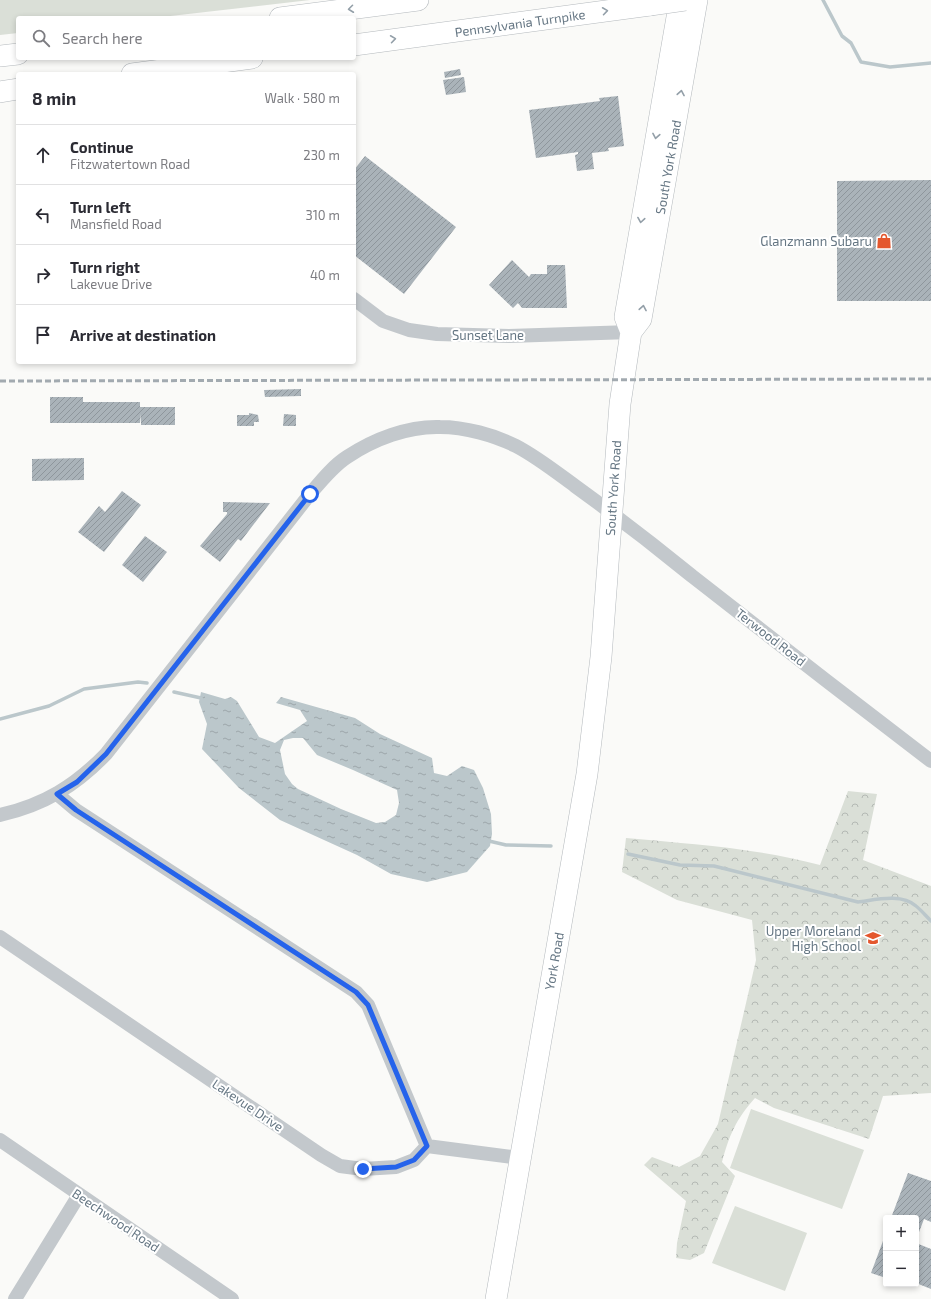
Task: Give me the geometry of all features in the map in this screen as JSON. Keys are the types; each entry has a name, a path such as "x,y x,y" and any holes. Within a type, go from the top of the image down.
{"highway":[{"path":"295,16 418,0"},
{"name":"South York Road","path":"631,332 625,317 680,0"},
{"name":"Pennsylvania Turnpike","path":"356,44 685,0"},
{"name":"South York Road","path":"604,621 620,404 631,332 641,319 697,0"},
{"path":"0,48 16,46"},
{"path":"0,56 16,54"},
{"path":"147,72 237,60"},
{"path":"0,92 16,89"},
{"name":"York Road","path":"496,1299 587,774 604,621"}],"street":[{"name":"Sunset Lane","path":"356,301 383,321 409,330 437,334 509,336 631,332"},
{"name":"Terwood Road","path":"0,815 40,802 57,794 77,782 106,754 310,494 329,473 347,457 373,442 414,429 439,426 489,436 514,445 534,457 611,512 847,698 931,761"},
{"path":"57,794 76,810 356,992 368,1005 427,1146 520,1158"},
{"name":"Lakevue Drive","path":"0,937 321,1155 340,1166 363,1169 396,1167 414,1160 427,1146"},
{"name":"Beechwood Road","path":"0,1140 78,1195 232,1299"},
{"path":"15,1299 78,1195"}],"green space":[{"path":"0,0 310,0 170,16 16,16 16,33 0,35"},
{"path":"848,791 877,794 863,860 931,886 931,1093 883,1096 869,1139 774,1108 755,1098 738,1121 727,1144 722,1162 735,1176 704,1253 690,1260 676,1258 677,1243 686,1201 644,1165 652,1157 679,1167 700,1156 718,1124 756,960 752,920 677,900 622,872 626,838 772,854 820,865"},
{"path":"751,1109 864,1150 842,1209 730,1168"},
{"path":"735,1206 807,1233 785,1291 712,1263"}],"water":[{"path":"201,692 225,699 231,697 237,701 259,737 275,743 307,721 300,710 276,703 281,697 355,718 380,734 432,758 434,773 447,776 462,766 474,770 483,788 491,814 492,834 490,846 467,872 427,882 391,874 357,855 280,820 239,788 202,749 207,724 199,702","holes":["303,738 317,755 397,790 399,803 396,815 385,822 376,823 298,789 292,784 285,774 280,750 284,740"]}],"building":[{"path":"460,69 461,75 445,78 444,72"},
{"path":"464,77 466,92 446,95 443,80"},
{"path":"618,96 624,146 608,148 609,151 592,153 594,169 577,171 575,155 578,154 578,152 536,158 529,110 600,101 599,98"},
{"path":"365,156 456,227 404,294 356,257 356,167"},
{"name":"Glanzmann Subaru","path":"931,180 931,301 837,301 837,181"},
{"path":"512,260 529,277 531,274 547,274 547,265 565,265 567,308 522,308 518,303 513,308 489,285"},
{"path":"301,389 301,396 265,397 264,390"},
{"path":"50,397 83,397 83,402 140,402 140,407 175,407 175,425 141,425 141,414 140,423 50,423"},
{"path":"249,413 258,415 259,422 254,422 254,426 237,426 237,415 249,415"},
{"path":"284,414 296,415 296,426 283,426"},
{"path":"84,458 84,480 32,481 32,459"},
{"path":"122,491 141,505 104,552 78,532 99,506 105,512"},
{"path":"223,502 270,503 241,541 238,539 220,562 200,546 227,514 227,512 223,512"},
{"path":"145,536 167,552 143,582 122,565"},
{"path":"908,1173 931,1181 931,1222 924,1219 919,1232 919,1215 892,1215"},
{"path":"883,1241 883,1277 871,1273"},
{"path":"919,1244 931,1249 931,1289 919,1284"}],"waterway":[{"path":"823,0 842,36 851,43 861,62 890,67 931,63"},
{"path":"0,719 49,706 84,689 138,682 147,683"},
{"path":"174,692 201,698 203,701"},
{"path":"489,841 506,845 551,846"},
{"path":"628,854 680,865 714,866 858,902 896,898 910,902 922,911 931,921"}],"railway":[{"path":"0,381 931,379"}],"place":[{"name":"Glanzmann Subaru","path":"884,241"},
{"name":"Upper Moreland High School","path":"873,938"}],"route":[{"path":"310,494 106,754 77,782 57,794 76,810 356,992 368,1005 427,1146 414,1160 396,1167 363,1169"}]}
